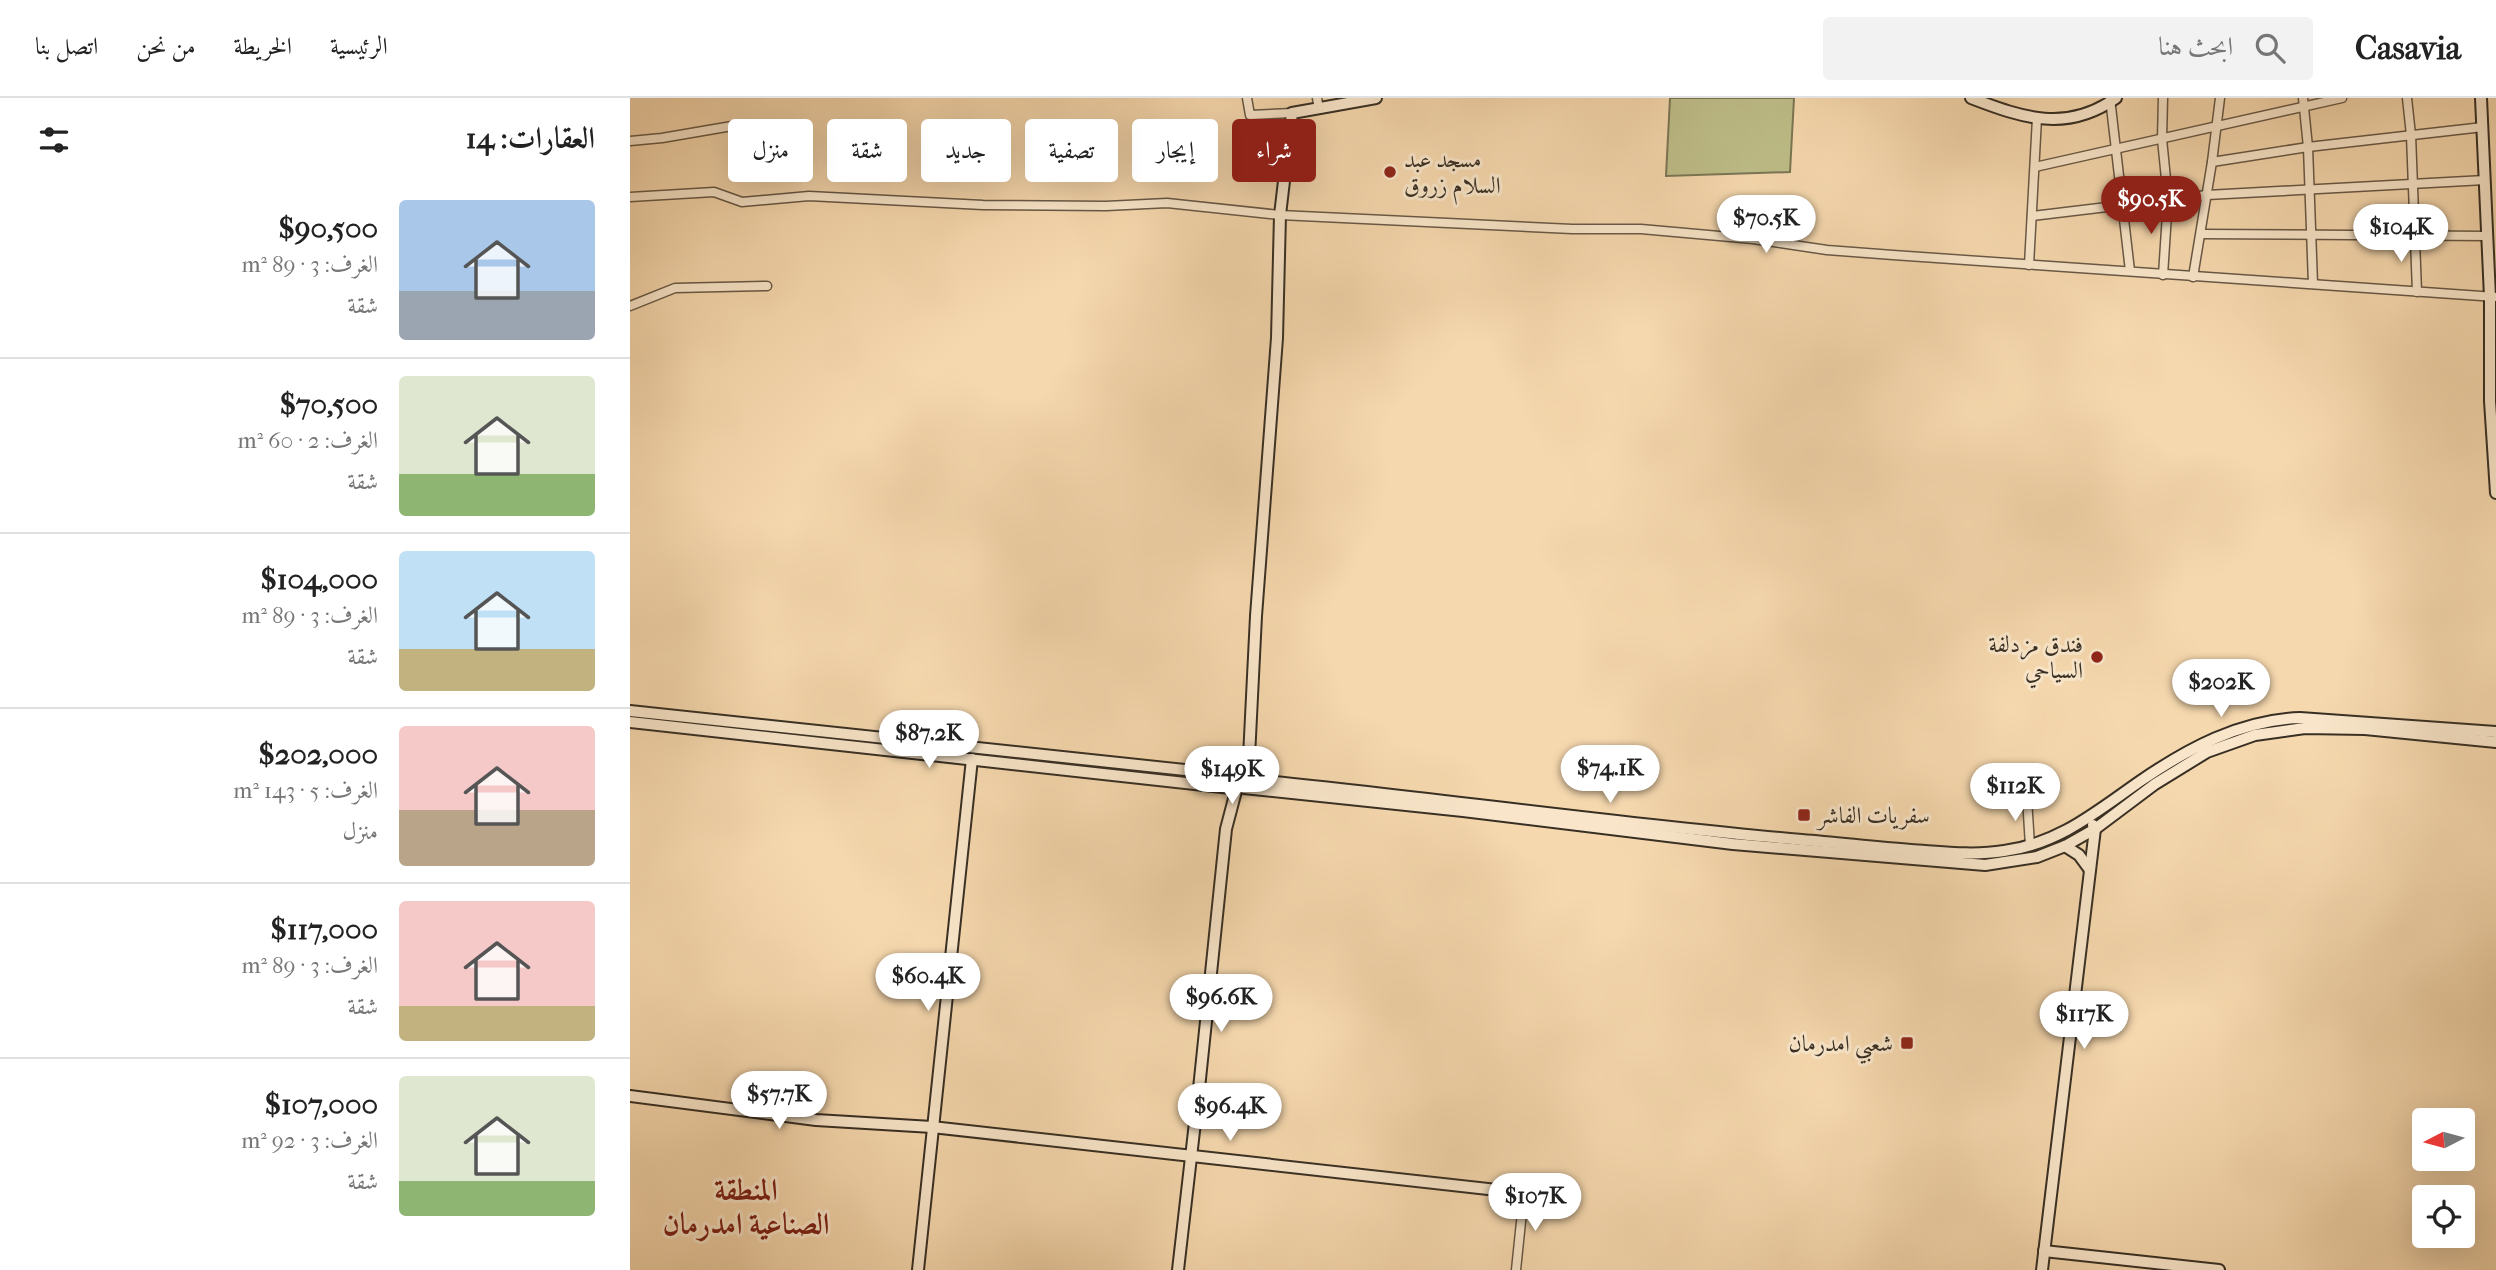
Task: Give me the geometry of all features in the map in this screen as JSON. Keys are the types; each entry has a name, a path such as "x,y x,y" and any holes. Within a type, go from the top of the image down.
{"street":[{"path":"1247,98 1250,115 1292,114 1318,103 1376,98"},
{"path":"1971,98 2037,118 2072,119 2090,113 2112,99 2115,150 2130,271"},
{"path":"2163,98 2162,139 2168,199 2163,275"},
{"path":"2193,277 2213,162 2220,98"},
{"path":"2303,98 2308,147 2313,285"},
{"path":"2035,167 2342,98"},
{"path":"2407,98 2417,292"},
{"path":"2481,98 2487,236 2493,297 2496,493"},
{"path":"1178,1270 1226,829 1248,745 1277,338 1280,215 1292,114"},
{"path":"2029,265 2037,118"},
{"path":"630,141 728,127"},
{"path":"2213,162 2308,147 2483,127"},
{"path":"2032,216 2207,195 2485,180"},
{"path":"630,197 715,192 742,202 809,196 983,205 1106,206 1167,203 1280,215 1547,228 1641,229 1753,239 1827,250 2493,297"},
{"path":"2201,234 2487,236"},
{"path":"630,306 675,288 767,286"},
{"path":"630,711 1985,865 2037,857 2065,846 2092,823 2215,748 2275,731 2342,725 2496,732"},
{"path":"630,722 972,759 1238,782"},
{"path":"2342,725 2496,742"},
{"path":"918,1270 972,759"},
{"path":"2027,798 2031,846"},
{"path":"1774,843 1974,854 2031,846 2092,823"},
{"path":"2042,1270 2090,870 2092,823"},
{"path":"2065,846 2079,855 2090,870"},
{"path":"630,1096 817,1120 932,1127 1524,1193 1516,1270"},
{"path":"2044,1251 2219,1270"}],"green space":[{"path":"1670,98 1794,98 1790,172 1666,176"}],"place":[{"name":"مسجد عبد السلام زروق","path":"1390,172"},
{"name":"فندق مزدلفة السياحي","path":"2097,657"},
{"name":"سفريات الفاشر","path":"1804,815"},
{"name":"شعبي امدرمان","path":"1907,1043"}],"district":[{"name":"المنطقة الصناعية امدرمان","path":"746,1207"}]}
